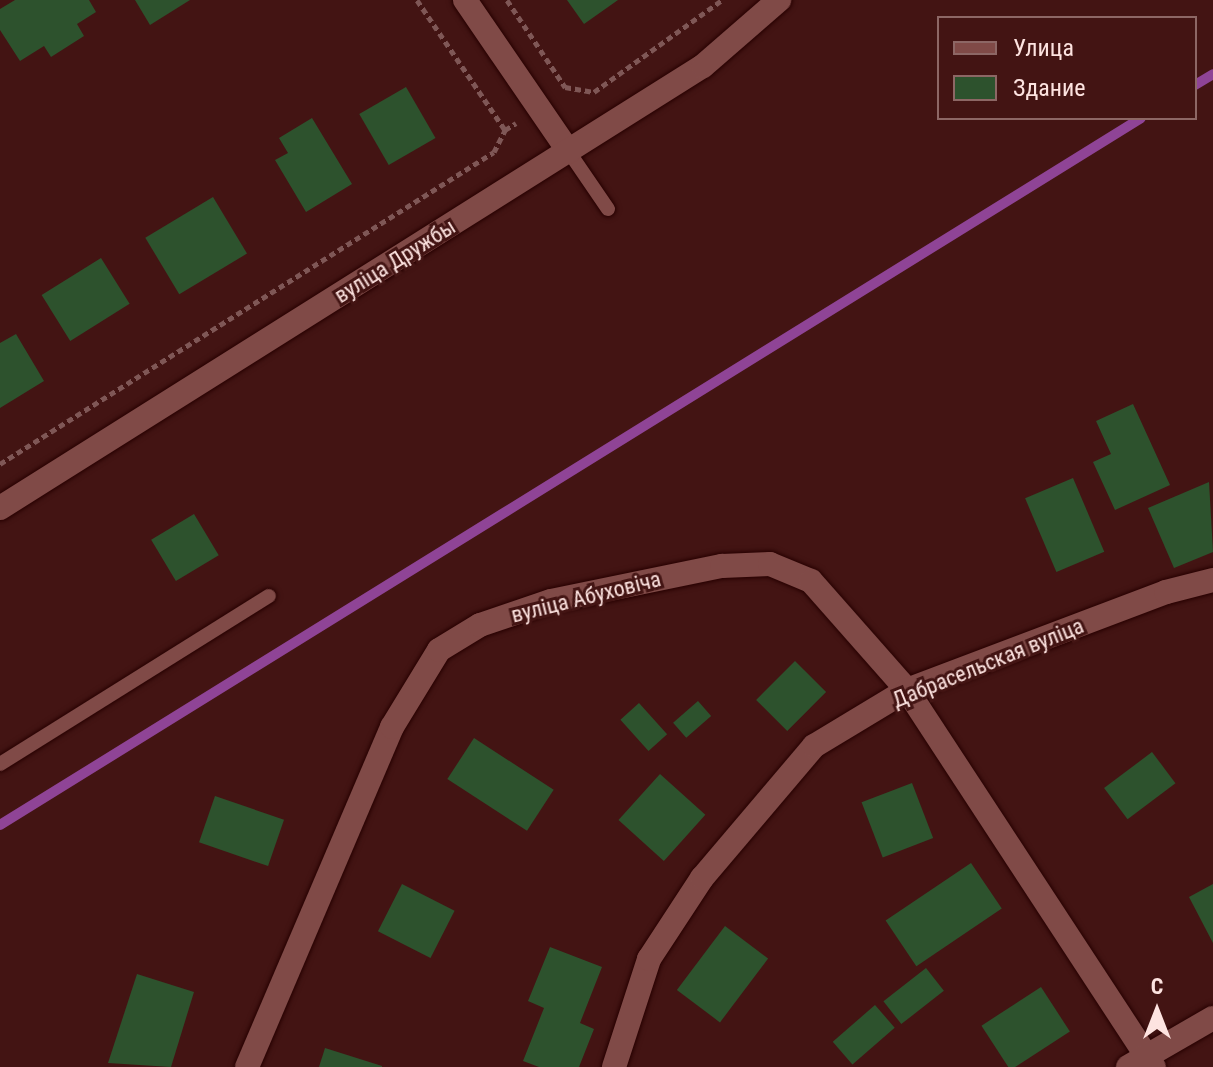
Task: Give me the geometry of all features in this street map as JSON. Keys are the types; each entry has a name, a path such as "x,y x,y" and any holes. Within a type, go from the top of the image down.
{"street":[{"path":"465,0 569,152"},
{"name":"вуліца Дружбы","path":"0,508 703,66 779,0"},
{"name":"вуліца Абуховіча","path":"247,1067 392,727 439,650 480,625 551,601 722,566 770,564 811,581 907,690 1143,1063"},
{"name":"Дабрасельская вуліца","path":"614,1067 649,959 702,878 814,746 907,690 1166,592 1213,580"},
{"path":"1143,1063 1213,1018"}],"lane":[{"path":"569,152 608,209"},
{"path":"0,764 269,596"}],"path":[{"path":"0,464 494,152 505,130 417,0"},
{"path":"507,0 565,87 594,92 722,0"}],"building":[{"path":"15,0 89,0 96,12 77,24 84,36 51,57 44,46 20,61 0,30 0,9"},
{"path":"135,0 190,0 150,25"},
{"path":"567,0 618,0 584,24"},
{"path":"406,87 436,138 389,165 359,114"},
{"path":"312,118 352,184 306,212 275,160 288,153 279,138"},
{"path":"213,197 247,254 179,294 145,238"},
{"path":"101,258 130,304 70,341 42,295"},
{"path":"16,334 44,381 0,408 0,343"},
{"path":"1133,404 1170,485 1115,510 1093,462 1111,454 1096,421"},
{"path":"1073,478 1104,552 1056,572 1025,498"},
{"path":"1209,482 1213,552 1174,568 1148,508"},
{"path":"194,514 219,555 176,581 151,540"},
{"path":"795,661 826,692 787,731 756,700"},
{"path":"698,701 711,716 686,738 673,723"},
{"path":"639,703 667,734 649,751 620,720"},
{"path":"474,738 554,790 527,831 447,779"},
{"path":"1152,752 1175,783 1128,819 1104,788"},
{"path":"660,774 705,815 664,861 619,820"},
{"path":"912,783 933,838 883,857 862,802"},
{"path":"215,796 284,820 268,866 199,842"},
{"path":"971,863 1002,909 916,966 886,921"},
{"path":"402,884 455,911 431,958 378,931"},
{"path":"1213,884 1213,943 1189,897"},
{"path":"725,926 768,958 720,1022 677,990"},
{"path":"550,947 602,967 580,1023 594,1029 579,1067 539,1067 523,1061 544,1008 528,1001"},
{"path":"926,968 944,991 901,1024 883,1001"},
{"path":"137,974 194,992 171,1067 108,1063"},
{"path":"1041,987 1070,1031 1015,1067 1008,1067 981,1026"},
{"path":"875,1005 895,1028 852,1064 833,1042"},
{"path":"325,1048 382,1066 382,1067 319,1067"}],"waterway":[{"path":"1197,84 1213,74"},
{"path":"0,825 1138,120"}]}
